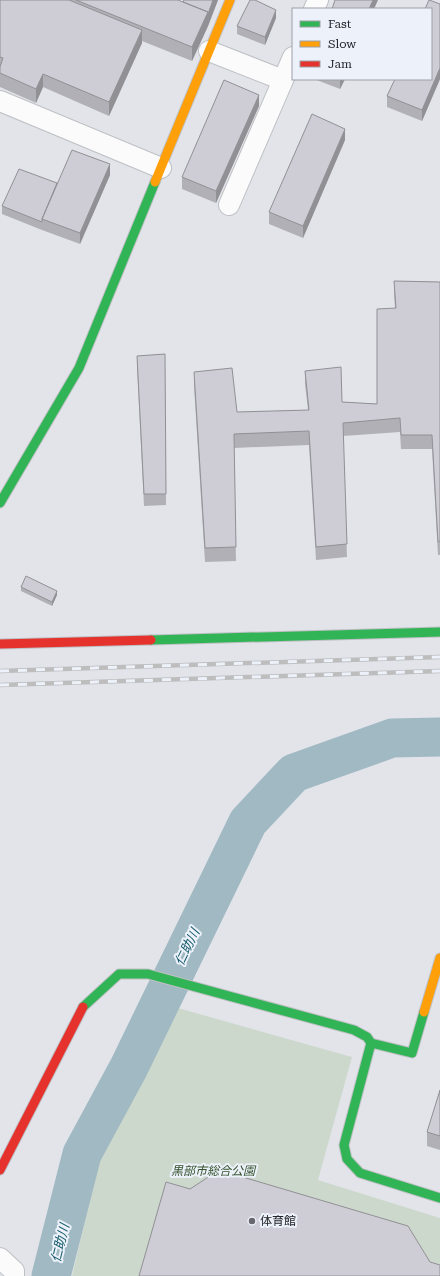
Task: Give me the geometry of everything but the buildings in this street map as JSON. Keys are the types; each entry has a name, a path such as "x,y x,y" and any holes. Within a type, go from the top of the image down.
{"street":[{"path":"0,503 79,368 230,0"},
{"path":"209,51 283,80"},
{"path":"229,205 292,59"},
{"path":"0,102 161,168"},
{"path":"0,644 440,632"},
{"path":"0,1170 84,1004 119,974 148,974 188,984 354,1030 367,1037 371,1043 412,1053 440,958"},
{"path":"371,1043 344,1145 347,1159 360,1173 440,1198"},
{"path":"0,1258 14,1271 14,1276"}],"green space":[{"name":"黒部市総合公園","path":"178,1008 352,1057 318,1180 440,1218 440,1276 72,1276 99,1162"}],"waterway":[{"name":"仁助川","path":"51,1276 82,1154 129,1067 248,822 294,773 392,738 440,737"}],"railway":[{"path":"0,671 440,657"},
{"path":"0,685 440,671"}],"traffic: fast":[{"path":"0,503 79,368 155,182"},
{"path":"151,640 440,632"},
{"path":"83,1007 119,974 148,974 354,1030 367,1037 371,1043 412,1053 424,1012"},
{"path":"371,1043 344,1145 347,1159 360,1173 440,1198"}],"traffic: slow":[{"path":"155,182 230,0"},
{"path":"424,1012 440,958"}],"traffic: jam":[{"path":"0,644 151,640"},
{"path":"0,1170 83,1007"}],"place":[{"name":"体育館","path":"252,1221"}]}
